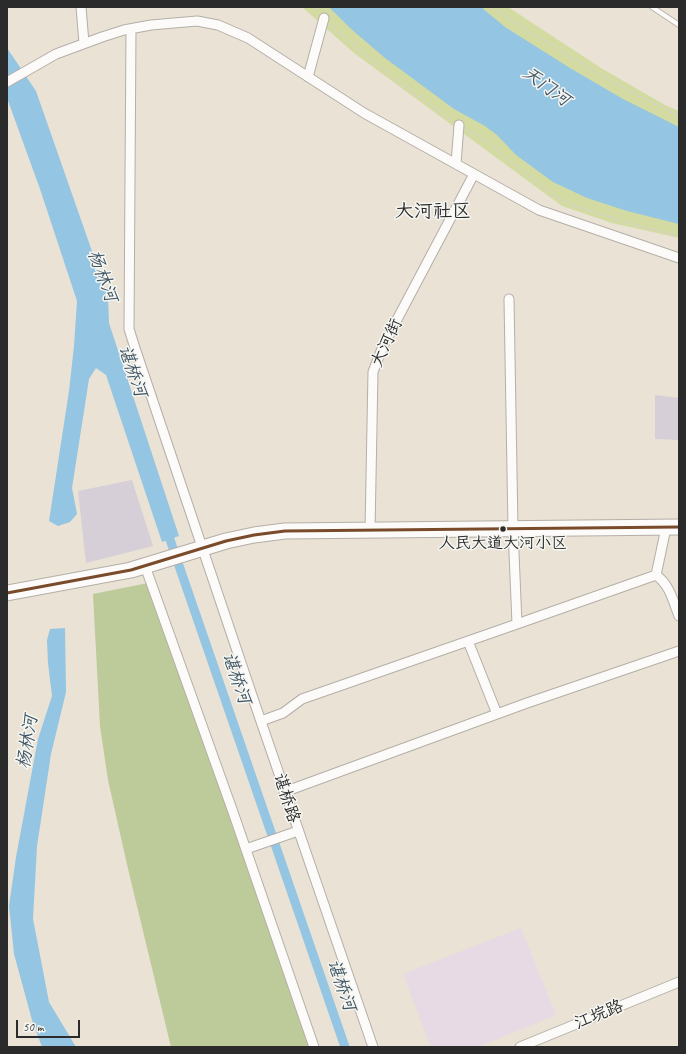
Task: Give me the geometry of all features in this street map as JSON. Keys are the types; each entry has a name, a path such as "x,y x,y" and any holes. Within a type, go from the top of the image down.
{"main road":[{"path":"7,593 110,574 150,565 202,548 254,535 285,531 672,528"}],"street":[{"path":"81,7 84,43"},
{"path":"308,77 324,18"},
{"path":"7,82 56,54 84,43 131,29 158,24 197,21 218,25 248,38 364,113 539,210 679,258"},
{"name":"谌桥路","path":"131,29 130,280 128,314 134,348 284,792 373,1047"},
{"path":"456,164 459,125"},
{"name":"大河街","path":"370,531 373,372 384,346 474,174"},
{"path":"510,299 517,624"},
{"path":"656,575 672,528"},
{"path":"150,565 314,1047"},
{"path":"656,575 668,586 679,616"},
{"path":"261,721 283,713 302,699 656,575"},
{"path":"468,641 497,714"},
{"path":"284,792 497,714 679,652"},
{"path":"246,849 298,831"},
{"name":"江垸路","path":"520,1047 679,982"}],"lane":[{"path":"652,7 679,25"}],"path":[{"path":"315,7 324,18 352,44 436,109 488,142 553,195 572,205 636,225 679,236"},
{"path":"495,7 522,27 588,68 624,89 679,115"}],"shaded area":[{"path":"655,395 679,398 679,440 655,439"},
{"path":"132,480 153,546 86,563 78,491"},
{"path":"521,928 556,1015 478,1047 431,1047 403,974"}],"green space":[{"path":"302,7 508,7 601,68 665,105 679,111 679,238 612,223 562,206 354,53"},
{"path":"148,583 310,1047 171,1047 108,780 100,726 93,594"}],"water":[{"name":"天门河","path":"329,7 481,7 505,27 570,68 623,99 679,127 679,224 627,211 587,198 553,182 516,155 497,135 485,126 454,109 385,58 350,28"},
{"path":"7,48 36,91 108,297 109,323 179,536 162,542 106,375 96,368 89,379 72,488 77,514 70,522 58,526 49,521 69,391 77,301 40,189 7,98"},
{"path":"65,628 66,692 51,754 37,846 33,919 49,1002 76,1047 42,1047 32,1020 14,954 9,906 16,857 38,739 52,696 47,640 50,629"}],"waterway":[{"name":"谌桥河","path":"166,528 345,1047"}],"transit line":[{"path":"7,593 131,570 226,541 254,535 285,531 679,527"}],"place":[{"name":"人民大道大河小区","path":"503,529"}],"district":[{"name":"大河社区","path":"433,212"}],"water label":[{"name":"杨林河","path":"102,276"},
{"name":"杨林河","path":"28,742"}]}
